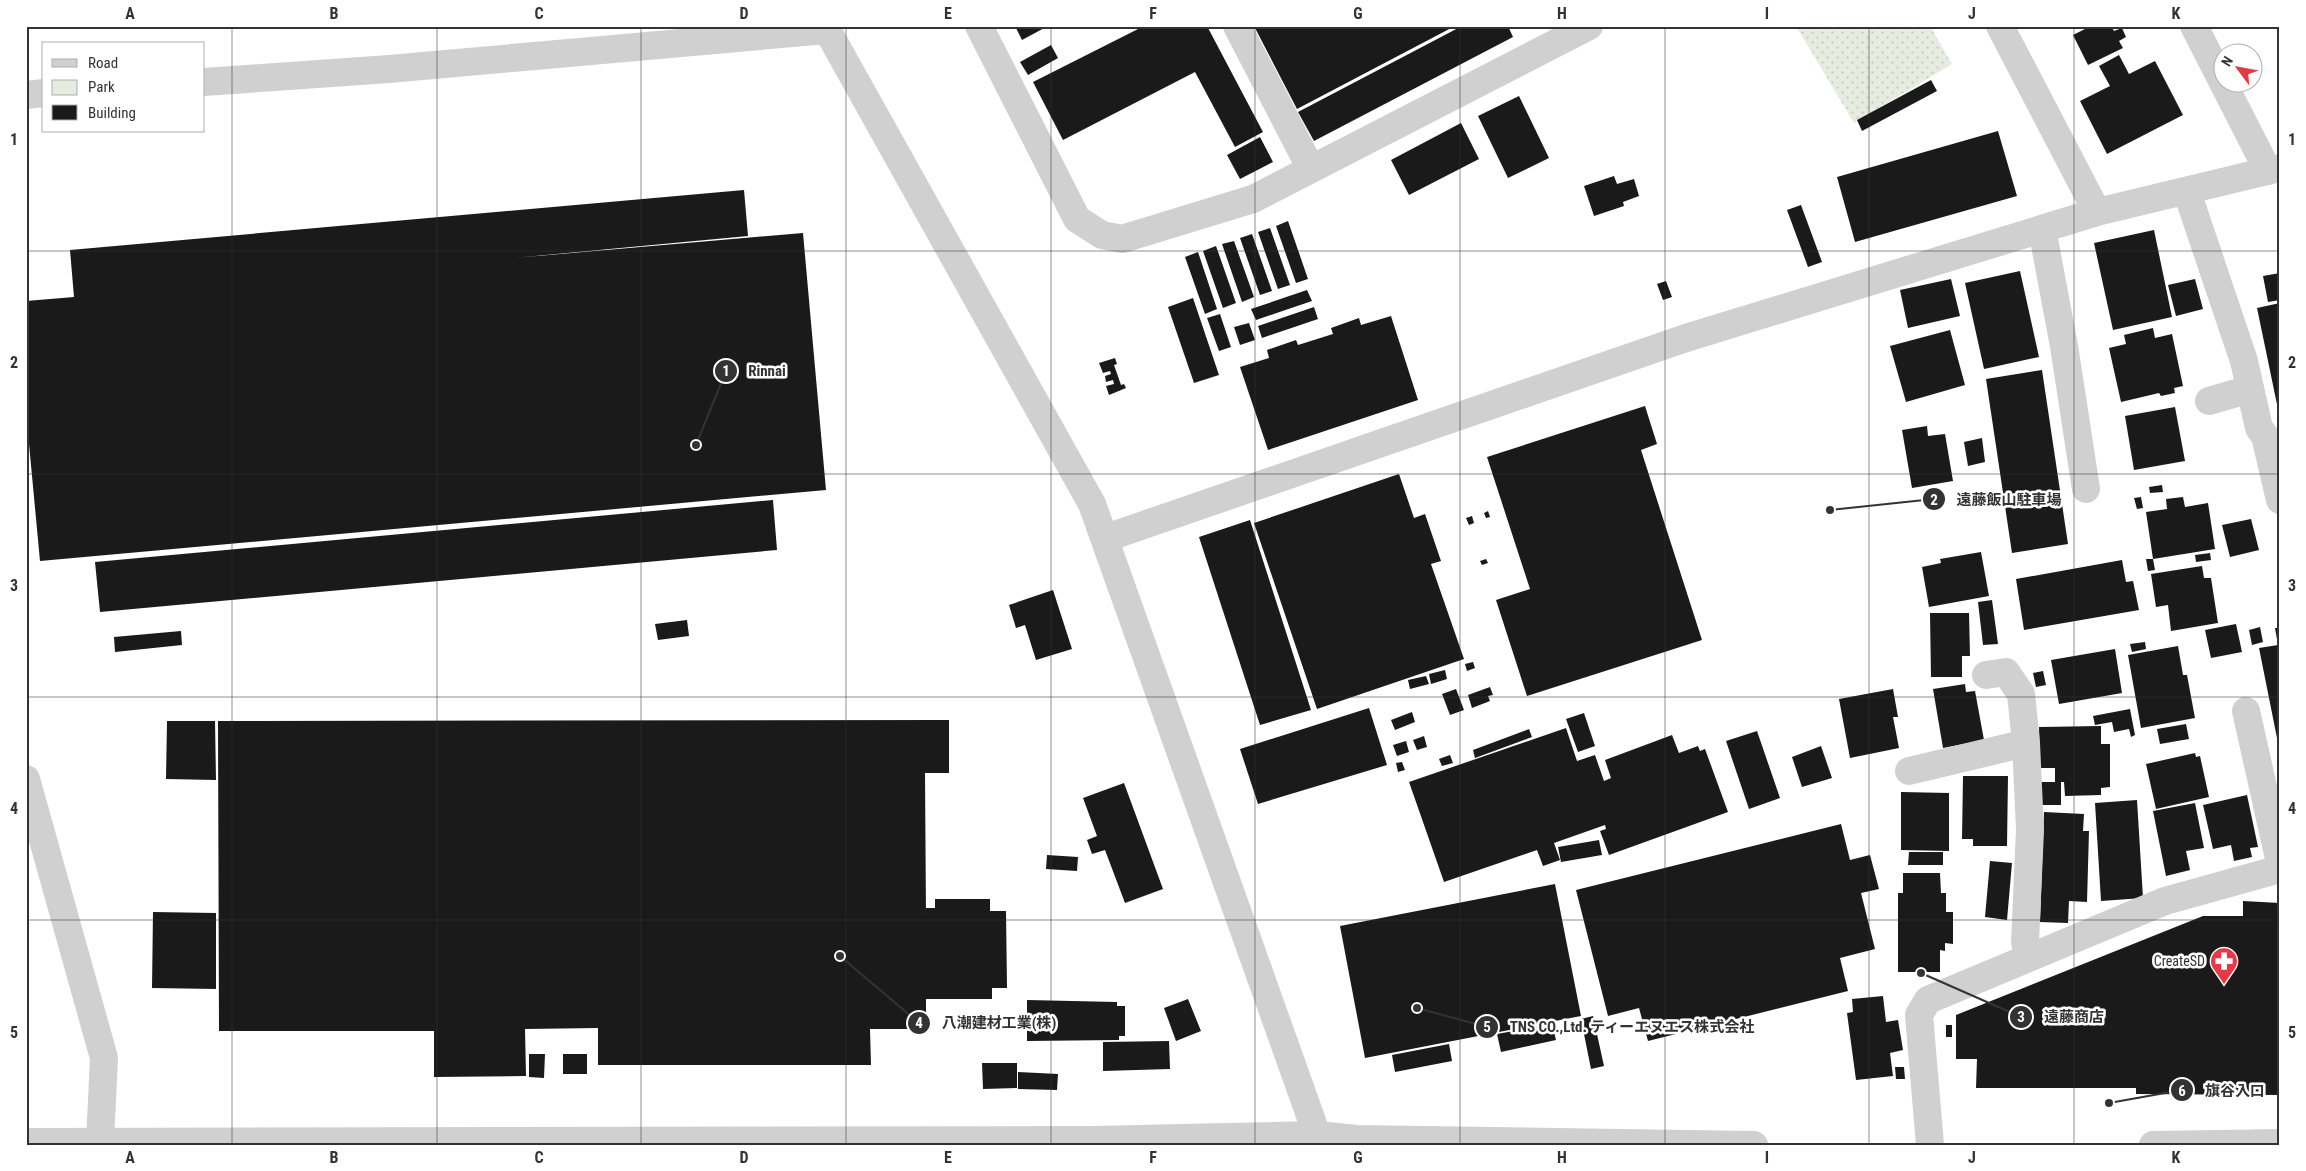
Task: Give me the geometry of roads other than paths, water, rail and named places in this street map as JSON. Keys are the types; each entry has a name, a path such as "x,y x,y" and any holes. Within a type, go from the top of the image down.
{"street":[{"path":"979,26 1077,219 1102,235 1122,239 1253,200 1583,28"},
{"path":"1237,26 1311,169"},
{"path":"2000,26 2097,212"},
{"path":"1106,538 1686,338 2097,212 2274,170 2194,26"},
{"path":"205,82 389,70 826,28 1092,504 1106,538 1316,1135"},
{"path":"26,94 42,93"},
{"path":"2187,192 2244,361 2260,428 2265,436 2280,500"},
{"path":"2042,229 2064,346 2086,489"},
{"path":"2208,401 2250,390"},
{"path":"1986,675 2006,672 2021,694 2026,743 2030,830 2025,942 2028,958"},
{"path":"2246,711 2280,864"},
{"path":"1909,772 2026,743"},
{"path":"26,779 104,1058 100,1142"},
{"path":"1930,1145 1919,1015 1928,1000 2165,901 2280,869"},
{"path":"26,1142 1092,1142 1316,1135 1358,1142 1754,1145"},
{"path":"2153,1145 2280,1143"}],"place":[{"name":"Rinnai","path":"696,445"},
{"name":"遠藤飯山駐車場","path":"1830,510"},
{"name":"八潮建材工業(株)","path":"840,956"},
{"name":"遠藤商店","path":"1921,973"},
{"name":"CreateSD","path":"2224,985"},
{"name":"TNS CO.,Ltd. ティーエヌエス株式会社","path":"1417,1008"},
{"name":"旗谷入口","path":"2109,1103"}]}
